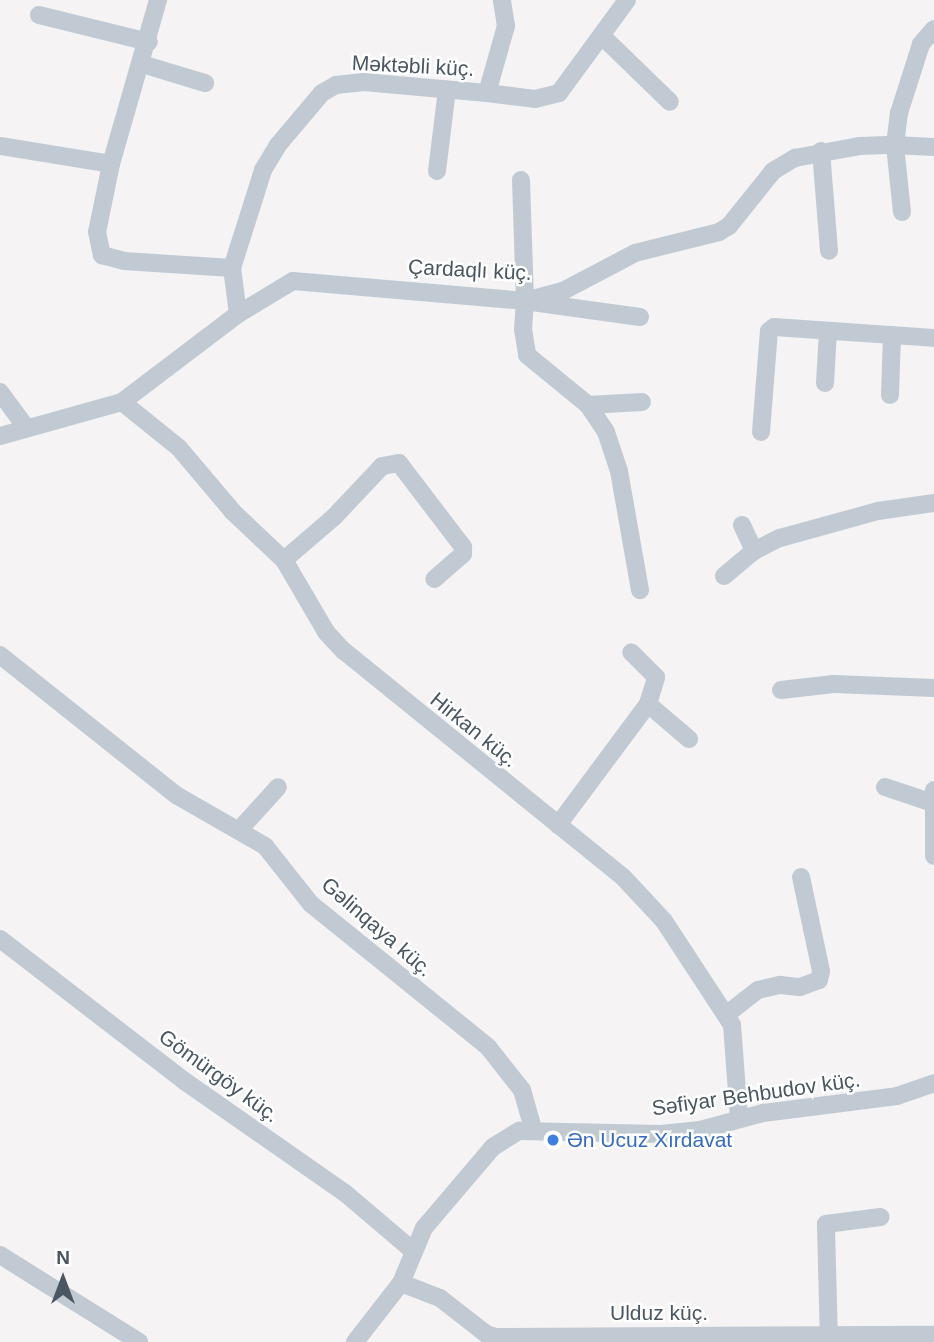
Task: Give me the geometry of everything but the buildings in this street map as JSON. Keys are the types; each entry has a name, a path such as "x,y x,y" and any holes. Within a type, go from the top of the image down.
{"street":[{"path":"158,0 149,42 111,164 97,232 102,255 124,261 232,268"},
{"name":"Məktəbli küç.","path":"238,314 232,268 270,154 322,93 336,85 364,82 487,93 506,26 502,0"},
{"path":"487,93 550,98 559,93 603,37 627,0"},
{"path":"39,15 149,42"},
{"path":"902,212 895,145 899,113 921,44 934,29"},
{"path":"603,37 670,102"},
{"path":"142,64 205,83"},
{"path":"437,171 447,90"},
{"name":"Çardaqlı küç.","path":"0,436 25,426 122,402 238,314 278,286 293,281 524,301 563,291 635,253 719,232 729,226 774,171 795,158 821,152 895,145 934,147"},
{"path":"0,146 111,164"},
{"path":"821,152 829,251"},
{"path":"521,180 527,355 587,405 606,432 619,471 640,590"},
{"path":"524,301 640,317"},
{"path":"761,432 769,331 774,327 934,338"},
{"path":"825,383 828,331"},
{"path":"890,395 892,335"},
{"path":"0,392 25,426"},
{"name":"Hirkan küç.","path":"122,402 179,448 233,512 284,560 326,632 344,651 646,900 727,1014 734,1037 739,1118"},
{"path":"587,405 642,402"},
{"path":"284,560 334,517 365,480 382,466 399,463 463,547 463,554 434,579"},
{"path":"724,576 754,551 780,538 878,510 934,503"},
{"path":"742,525 754,551"},
{"path":"558,825 648,704 656,677 631,652"},
{"name":"Gəlinqaya küç.","path":"0,655 176,795 241,828 265,846 311,904 341,931 488,1047 527,1100 533,1128"},
{"path":"781,690 888,684 934,688"},
{"path":"648,704 689,739"},
{"path":"241,828 278,787"},
{"path":"885,787 933,797 934,856"},
{"path":"727,1014 758,990 780,985 800,987 818,980 821,971 801,877"},
{"name":"Gömürgöy küç.","path":"0,939 183,1080 345,1193 411,1249"},
{"name":"Səfiyar Behbudov küç.","path":"355,1342 401,1283 411,1249 424,1228 493,1147 519,1130 533,1128 661,1134 700,1130 739,1118 867,1102 934,1083"},
{"path":"829,1338 826,1224 881,1217"},
{"path":"0,1255 139,1342"},
{"name":"Ulduz küç.","path":"401,1283 440,1298 496,1337 829,1338 934,1335"}],"place":[{"name":"Ən Ucuz Xırdavat","path":"553,1140"}]}
